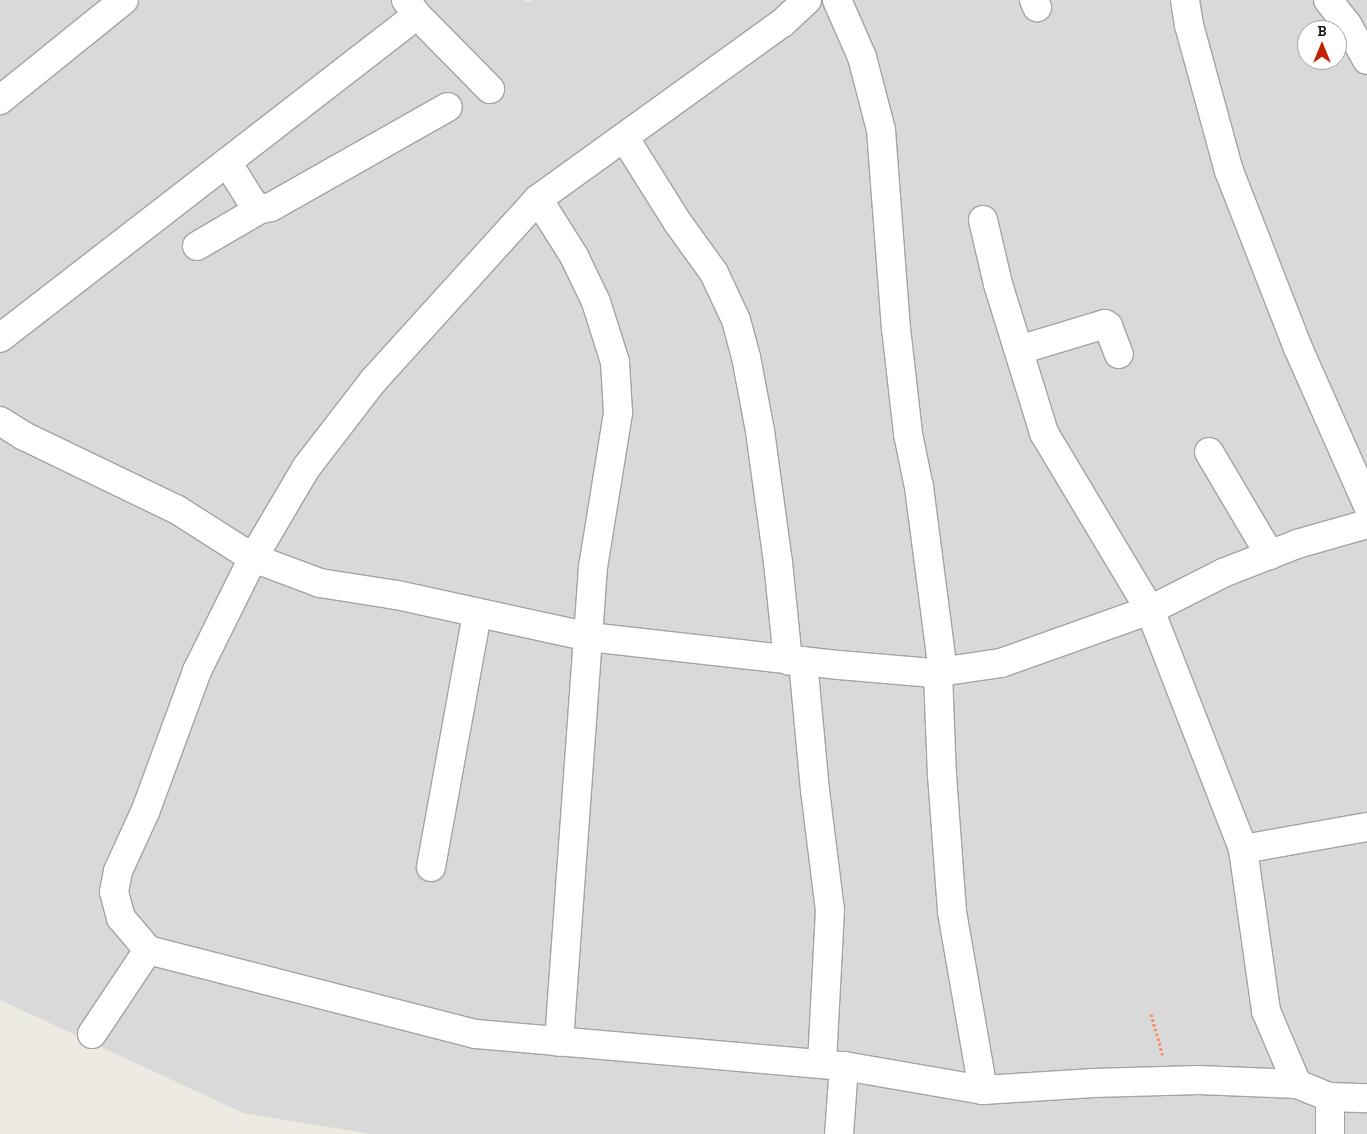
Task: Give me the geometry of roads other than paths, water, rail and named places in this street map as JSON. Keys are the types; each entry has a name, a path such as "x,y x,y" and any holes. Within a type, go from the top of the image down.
{"street":[{"path":"0,100 124,0"},
{"path":"808,0 782,24 538,199 373,381 306,468 253,558 197,671 145,812 118,872 114,892 121,918 148,950 476,1034 833,1065 982,1090 1170,1080 1297,1084 1330,1097 1367,1098"},
{"path":"838,0 862,57 881,130 898,347 908,434 919,487 940,673 942,775 952,912 982,1090"},
{"path":"1185,0 1189,25 1229,171 1298,348 1367,504"},
{"path":"1328,0 1347,24 1367,60"},
{"path":"0,338 227,162 412,7 490,89"},
{"path":"197,246 260,209 271,207 448,107"},
{"path":"624,137 678,223 714,273 736,320 746,356 760,431 778,562 796,660 830,910 833,1065 839,1134"},
{"path":"227,162 245,193 260,209"},
{"path":"538,199 574,256 596,302 615,362 618,413 593,567 559,1042"},
{"path":"982,220 1044,433 1150,610 1243,849 1266,1011 1297,1084"},
{"path":"1019,350 1105,324 1108,326 1120,354"},
{"path":"0,421 24,436 176,510 253,558 320,582 397,595 589,637 796,660 940,673 1001,663 1150,610 1223,573 1297,544 1367,524"},
{"path":"1209,452 1270,555"},
{"path":"431,867 477,613"},
{"path":"1243,849 1367,827"},
{"path":"92,1034 148,950"},
{"path":"1330,1097 1330,1134"}]}
